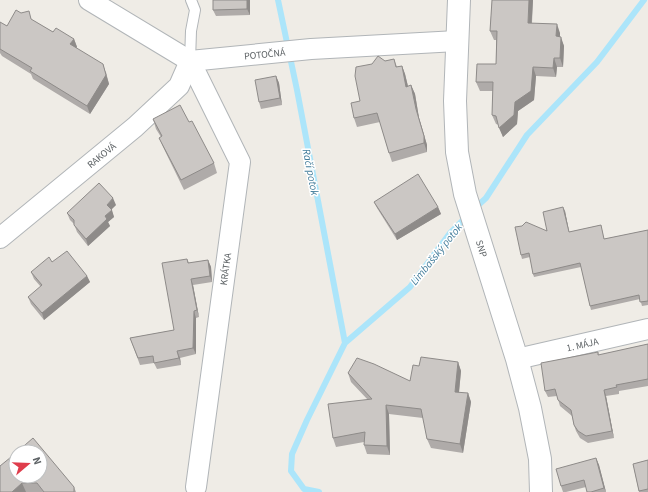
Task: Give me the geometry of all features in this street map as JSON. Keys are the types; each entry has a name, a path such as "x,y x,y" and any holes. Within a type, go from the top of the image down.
{"street":[{"path":"89,0 190,61"},
{"name":"SNP","path":"459,0 455,101 457,152 465,194 517,359 530,408 540,459 541,492"},
{"name":"POTOČNÁ","path":"190,61 311,49 457,41"},
{"name":"RAKOVÁ","path":"0,238 136,126 180,86 190,61"},
{"name":"KRÁTKA","path":"190,61 240,162 196,487"},
{"name":"1. MÁJA","path":"517,359 648,329"}],"lane":[{"path":"190,61 191,30 195,10 191,0"}],"building":[{"path":"213,0 247,0 247,9 213,10"},
{"path":"492,0 529,0 528,23 557,24 556,36 561,37 560,58 554,58 553,68 533,67 531,91 515,102 514,115 499,128 496,116 492,115 493,82 476,82 477,64 496,64 497,31 490,31"},
{"path":"16,10 21,13 29,11 31,19 53,32 56,28 74,39 70,44 103,64 106,75 87,106 30,71 32,68 0,49 0,22 7,26"},
{"path":"378,56 385,61 394,59 396,67 402,66 406,87 411,85 424,136 424,143 389,153 377,113 354,118 351,103 360,101 355,76 356,67 372,64"},
{"path":"276,76 280,98 259,102 255,80"},
{"path":"180,105 189,122 192,121 214,163 181,180 159,138 162,136 153,119"},
{"path":"418,174 438,207 395,234 374,202"},
{"path":"99,183 113,198 107,205 112,210 105,216 107,219 86,239 74,225 74,220 67,213"},
{"path":"563,207 569,232 601,225 604,239 648,230 648,301 640,302 639,295 590,306 580,263 533,274 529,253 521,255 515,227 522,226 526,222 547,231 543,212"},
{"path":"67,251 87,276 42,313 28,297 42,285 31,272 49,257 52,262"},
{"path":"187,259 188,263 208,260 210,276 191,279 197,310 194,311 193,348 177,351 179,358 154,363 153,356 138,358 130,338 174,330 162,263"},
{"path":"648,344 648,379 616,385 617,387 604,390 612,431 586,436 578,431 574,425 571,410 558,400 555,389 545,391 541,363 598,352 598,355"},
{"path":"421,357 458,362 455,392 468,393 460,444 427,439 421,409 386,405 387,446 364,445 365,432 333,438 328,404 372,399 348,373 357,358 374,364 410,381 413,365 419,366"},
{"path":"33,438 38,444 26,444"},
{"path":"48,456 74,487 74,492 44,492 38,484 48,484"},
{"path":"596,458 604,488 587,492 584,480 561,486 556,469"},
{"path":"8,460 8,484 21,484 12,492 0,492 0,466"},
{"path":"648,460 648,489 639,491 633,464"}],"waterway":[{"name":"Račí potok","path":"278,0 297,90 345,343"},
{"name":"Limbašský potok","path":"474,209 486,198 527,135 597,62 644,0"},
{"name":"Račí potok","path":"319,492 304,489 291,471 292,454 345,343 410,287 450,233 467,216"}]}
